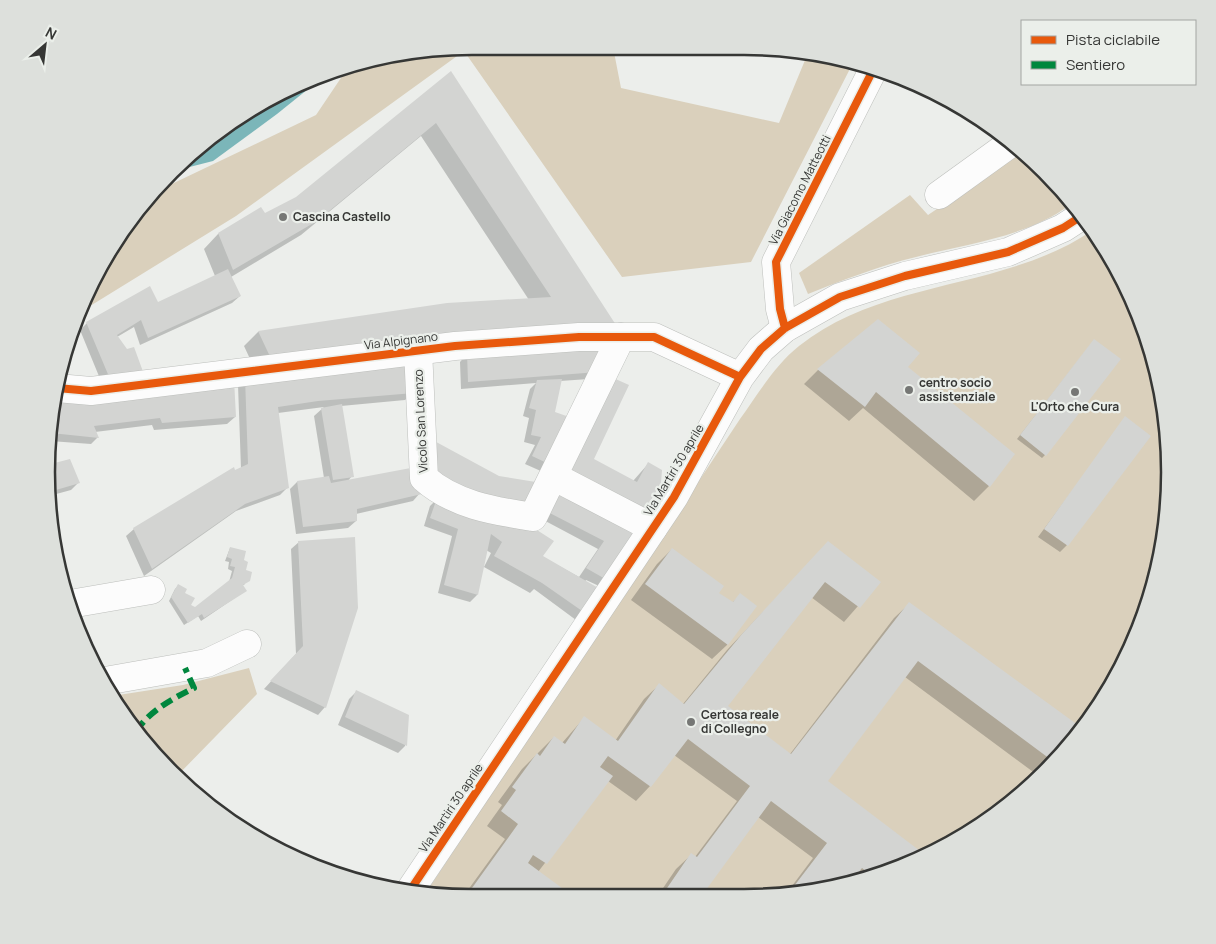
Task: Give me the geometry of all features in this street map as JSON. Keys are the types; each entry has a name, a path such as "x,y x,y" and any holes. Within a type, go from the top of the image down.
{"street":[{"name":"Via Giacomo Matteotti","path":"785,328 780,309 776,262 871,75"},
{"path":"939,195 1005,147"},
{"name":"Via Martiri 30 aprile","path":"414,884 674,497 740,377 761,350 785,328 840,297 905,276 1008,252 1063,228 1076,220"},
{"name":"Via Alpignano","path":"64,389 91,391 418,350 579,337 654,338 740,377"},
{"name":"Vicolo San Lorenzo","path":"418,350 424,478 436,489 486,510 533,517 621,337"},
{"path":"553,476 653,528"},
{"path":"76,601 151,590"},
{"path":"111,680 206,664 248,644"}],"shaded area":[{"path":"467,55 615,55 621,88 779,123 805,60 850,69 751,262 622,277"},
{"path":"458,56 236,216 90,306 125,240 169,185 316,115 343,76 391,63"},
{"path":"1016,156 1039,177 1066,207 1034,225 1015,232 888,265 808,294 799,273 910,195 928,215"},
{"path":"1086,234 1118,288 1139,338 1147,364 1157,418 1161,472 1160,499 1153,553 1147,580 1129,632 1105,681 1091,704 1058,747 1039,767 1019,786 976,819 928,846 878,867 825,881 771,888 744,889 472,889 430,886 740,419 782,362 799,346 832,324 868,308 906,295 983,276 1058,250"},
{"path":"249,668 257,694 182,771 141,726 120,695 183,685"}],"water":[{"path":"309,89 277,114 213,161 187,168 240,125 263,111"}],"building":[{"name":"Cascina Castello","path":"451,71 616,325 273,363 258,331 447,303 551,297 436,123 317,221 233,270 218,233 261,207 265,213 296,197"},
{"path":"228,269 241,296 148,338 141,320 117,335 127,349 134,347 145,377 110,379 86,322 150,286 158,302"},
{"path":"878,319 920,353 908,367 1015,454 990,487 876,392 865,407 817,369"},
{"path":"1094,339 1121,359 1046,456 1020,435"},
{"path":"603,342 598,372 468,382 467,353"},
{"path":"411,356 414,393 318,401 278,407 289,488 245,504 152,569 133,528 234,467 235,470 248,464 245,377"},
{"path":"611,377 629,385 594,459 637,482 648,462 662,470 661,483 646,509 562,475"},
{"path":"234,379 236,417 162,423 160,418 94,426 99,438 57,434 62,394"},
{"path":"562,379 555,412 575,419 551,465 532,456 541,437 531,435 536,410 529,408 537,380"},
{"path":"342,404 354,477 333,480 321,408"},
{"path":"1125,416 1151,436 1068,546 1044,529"},
{"path":"427,437 499,476 542,483 528,509 482,496 429,474"},
{"path":"70,459 80,483 56,490 55,463"},
{"path":"416,467 422,494 357,509 357,521 303,527 297,481 329,476 331,483"},
{"path":"555,483 639,527 607,580 586,568 604,541 542,509"},
{"path":"437,498 526,523 554,541 543,556 600,589 585,613 542,583 494,556 502,542 491,534 478,595 444,585 458,529 430,518"},
{"path":"355,537 358,608 326,708 270,681 303,646 298,541"},
{"name":"Certosa reale di Collegno","path":"828,541 881,582 860,608 825,582 728,706 791,754 909,602 1076,724 1048,758 918,661 828,781 919,850 878,867 866,871 862,868 858,873 852,875 795,885 827,843 771,801 707,889 666,889 691,853 697,857 750,786 688,739 651,787 608,756 600,767 613,776 547,864 533,855 528,863 563,889 472,888 518,824 501,811 516,790 512,787 537,753 540,756 554,736 565,744 584,716 618,741 659,683 684,704 742,634"},
{"path":"230,547 246,551 244,560 248,562 246,570 252,572 250,581 243,585 247,591 204,618 202,614 188,623 171,597 178,584 187,589 185,593 195,598 191,605 195,607 232,578 235,567 230,566 232,559 227,557"},
{"path":"672,548 724,586 719,593 733,602 740,593 757,606 728,645 645,584"},
{"path":"356,690 409,715 407,746 345,717"}],"marked path":[{"path":"141,726 155,711 194,688 185,668"}],"cycle path":[{"path":"785,328 780,309 776,262 871,75"},
{"path":"414,884 674,497 740,377 761,349 785,328 840,297 905,276 1008,252 1063,228 1076,220"},
{"path":"64,389 91,391 455,346 579,337 654,337 740,377"}],"place":[{"name":"Cascina Castello","path":"283,217"},
{"name":"centro socio assistenziale","path":"909,390"},
{"name":"L'Orto che Cura","path":"1075,392"},
{"name":"Certosa reale di Collegno","path":"691,722"}]}
